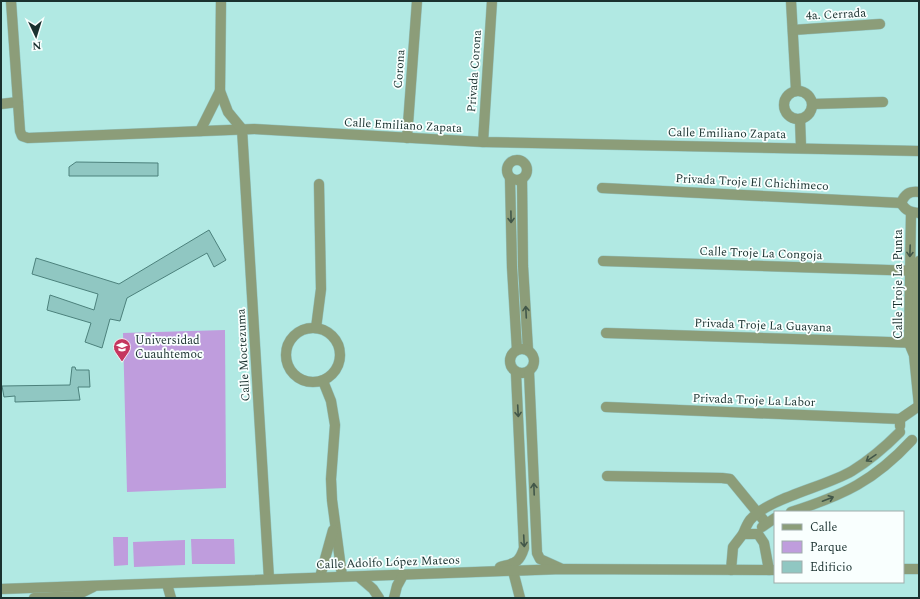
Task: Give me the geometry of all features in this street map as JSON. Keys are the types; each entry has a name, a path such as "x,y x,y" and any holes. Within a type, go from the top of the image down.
{"street":[{"name":"Calle Emiliano Zapata","path":"11,1 20,131 22,136 28,138 242,129 483,142 801,147 919,151"},
{"path":"221,1 220,92 228,112 242,129"},
{"name":"Corona","path":"407,138 417,1"},
{"name":"Privada Corona","path":"483,142 492,1"},
{"path":"791,1 796,90"},
{"name":"4a. Cerrada","path":"793,30 880,24"},
{"path":"796,90 808,94 813,104 808,116 800,119 790,116 785,109 785,99 796,90"},
{"path":"200,130 220,92"},
{"path":"1,104 18,102"},
{"path":"813,104 883,102"},
{"path":"800,119 801,147"},
{"name":"Calle Moctezuma","path":"242,129 269,579"},
{"path":"517,350 512,267 510,178 507,172 508,166 516,160 523,162 527,167 526,174 522,179 523,266 528,350 533,356 535,363 529,372 537,553 540,559 562,569"},
{"path":"510,178 516,180 522,179"},
{"path":"316,328 320,289 319,184"},
{"name":"Privada Troje El Chichimeco","path":"602,188 901,203"},
{"path":"915,213 905,210 901,203 904,196 910,191 919,192"},
{"name":"Calle Troje La Punta","path":"915,213 916,269 914,355 919,406"},
{"name":"Calle Troje La Congoja","path":"603,261 916,269"},
{"path":"512,267 523,266"},
{"path":"316,328 325,330 332,335 338,343 341,351 337,369 331,376 323,381 306,381 298,378 289,368 286,355 287,346 298,332 316,328"},
{"name":"Privada Troje La Guayana","path":"606,333 915,343"},
{"path":"491,572 501,566 513,564 521,558 524,548 516,372 510,363 511,355 517,350 528,350"},
{"path":"516,372 529,372"},
{"path":"323,381 332,401 335,425 331,479 334,526 342,576"},
{"path":"731,570 733,547 743,534 749,521 756,514 774,503 829,483 852,471 879,453 900,432 900,419 919,406"},
{"name":"Privada Troje La Labor","path":"606,407 900,419"},
{"path":"900,432 906,438 916,439"},
{"path":"794,511 830,499 865,482 886,466 916,439"},
{"path":"520,454 532,454"},
{"path":"607,476 722,478 730,480 756,514 766,524"},
{"path":"758,534 760,528 774,519"},
{"path":"320,577 334,526"},
{"path":"743,534 758,534"},
{"path":"758,534 764,543 772,570"},
{"name":"Calle Adolfo López Mateos","path":"1,589 562,569 772,570"},
{"path":"904,569 919,569"},
{"path":"513,571 520,598"},
{"path":"394,598 403,575"},
{"path":"359,577 373,589 379,598"},
{"path":"167,584 171,598"},
{"path":"34,598 75,596 94,586"}],"green space":[{"path":"225,330 226,488 127,492 123,333"},
{"path":"113,537 128,537 128,565 114,566"},
{"path":"191,539 234,539 235,564 192,564"},
{"path":"185,540 185,565 134,567 133,542"}],"building":[{"path":"76,162 158,163 158,176 69,176 69,167"},
{"path":"209,230 226,260 214,267 207,253 127,298 120,321 110,319 102,348 85,342 91,323 47,310 50,295 94,310 98,294 32,274 36,258 119,284"},
{"path":"72,367 75,367 76,370 89,370 90,387 78,387 80,400 15,402 15,396 4,397 2,386 70,385"}],"place":[{"name":"Universidad Cuauhtemoc","path":"122,362"}]}
